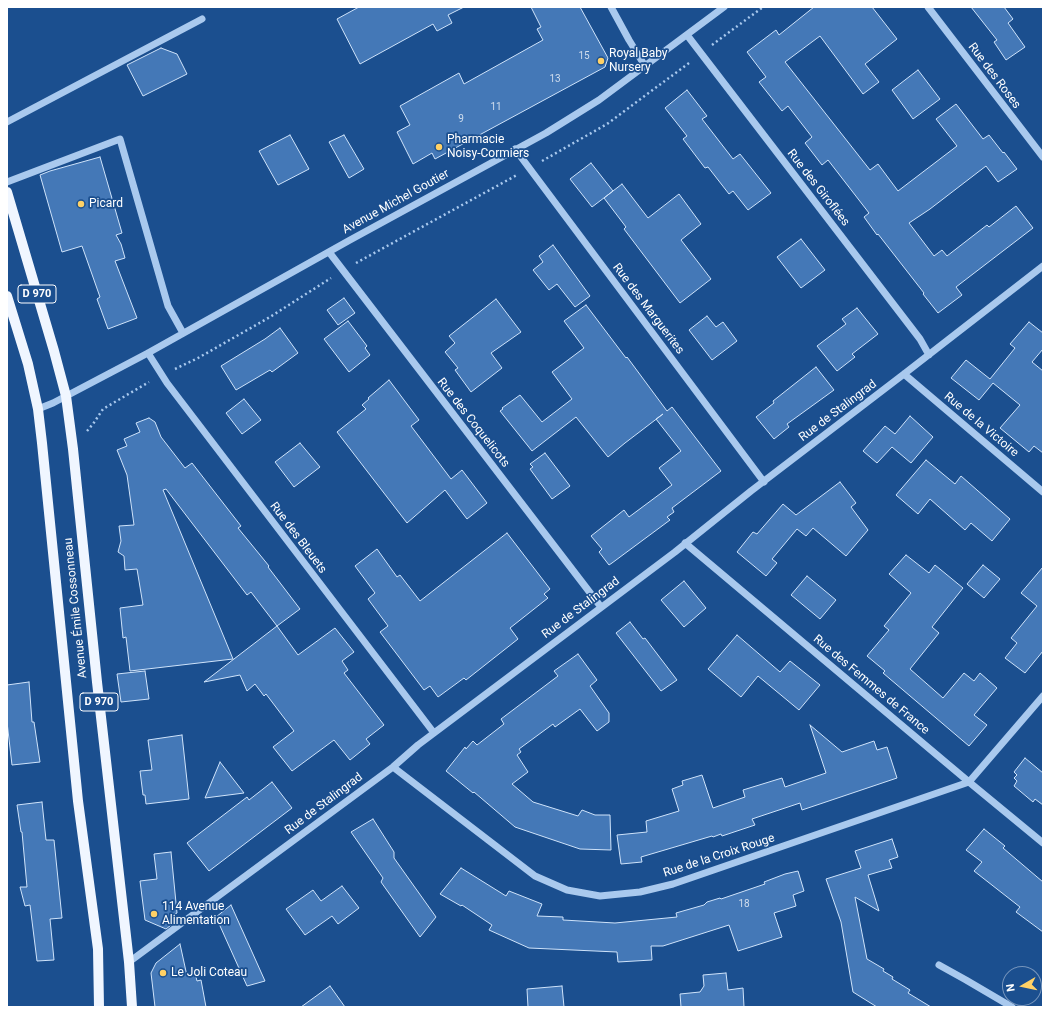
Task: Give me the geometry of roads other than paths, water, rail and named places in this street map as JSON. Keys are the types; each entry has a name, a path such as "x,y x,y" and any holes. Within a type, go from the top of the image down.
{"main road":[{"name":"Avenue Émile Cossonneau","path":"7,192 66,396 129,962 132,1007"},
{"name":"Avenue Émile Cossonneau","path":"7,296 28,364 38,409 78,801 98,949 99,1007"}],"street":[{"path":"611,7 645,66"},
{"name":"Avenue Michel Goutier","path":"66,396 148,353 546,133 599,100 724,7"},
{"name":"Rue des Roses","path":"928,7 1043,157"},
{"path":"7,122 202,20"},
{"name":"Rue des Giroflées","path":"687,35 920,339 929,354"},
{"path":"7,182 120,139 168,306 182,333"},
{"name":"Rue des Marguerites","path":"516,149 764,482"},
{"name":"Rue des Coquelicots","path":"329,252 601,607"},
{"name":"Rue de Stalingrad","path":"129,962 393,767 418,745 685,543 1043,266"},
{"name":"Rue des Bleuets","path":"148,353 167,383 434,733"},
{"name":"Rue de la Victoire","path":"904,374 1043,492"},
{"path":"38,409 66,396"},
{"name":"Rue des Femmes de France","path":"685,543 1043,843"},
{"path":"969,782 1043,696"},
{"name":"Rue de la Croix Rouge","path":"393,767 535,876 566,890 600,896 640,892 673,884 969,782"},
{"path":"939,965 1012,1007"}],"place":[{"name":"Royal Baby Nursery","path":"601,61"},
{"name":"Pharmacie Noisy-Cormiers","path":"439,147"},
{"name":"Picard","path":"81,204"},
{"name":"114 Avenue Alimentation","path":"154,914"},
{"name":"Le Joli Coteau","path":"163,973"}]}
